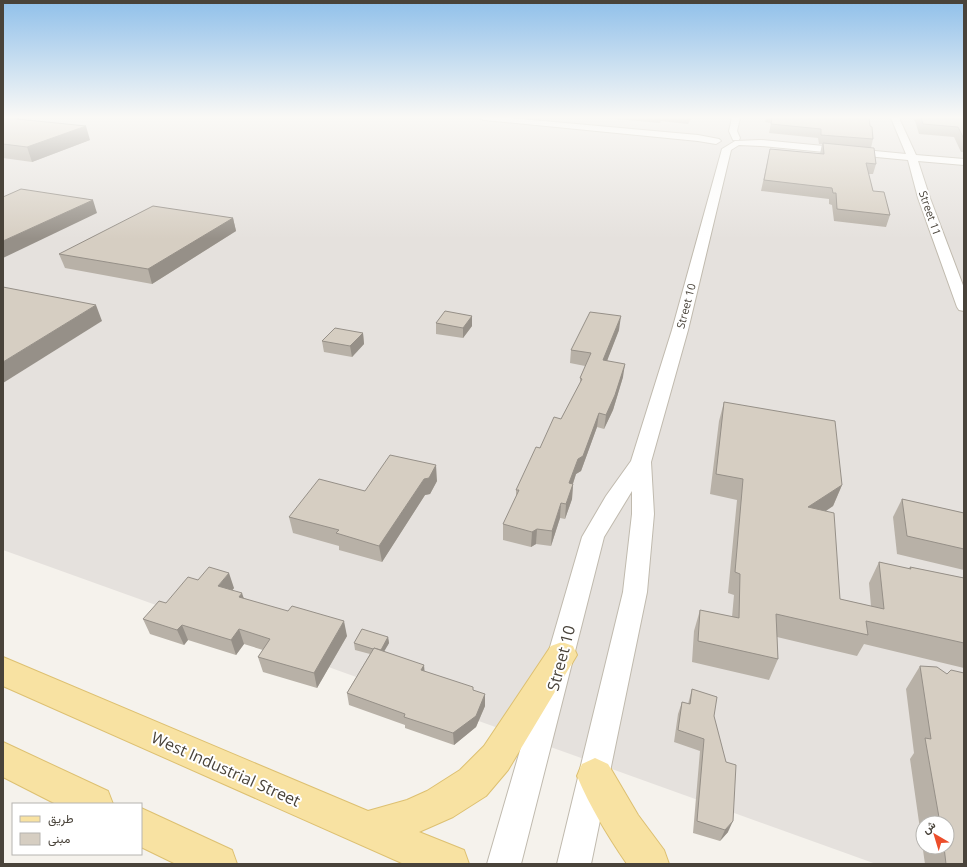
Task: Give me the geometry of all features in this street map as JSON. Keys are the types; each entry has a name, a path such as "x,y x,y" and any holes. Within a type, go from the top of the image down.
{"main road":[{"path":"368,830 407,818 440,804 473,783 496,758 562,655"},
{"name":"West Industrial Street","path":"3,671 368,830 450,864"},
{"path":"3,759 93,803"},
{"path":"595,776 625,828 650,864"},
{"path":"142,827 218,864"}],"street":[{"name":"Street 10","path":"504,864 593,537 614,501 640,462 680,330 724,158"},
{"name":"Street 11","path":"912,158 924,198 964,307"},
{"path":"927,158 964,162"},
{"name":"Street 10","path":"574,864 595,776 635,592 643,514 640,462"}],"shaded area":[{"path":"3,158 964,158 964,864 876,864 3,550"}],"building":[{"path":"768,158 875,158 876,164 866,163 873,191 884,192 890,215 837,209 836,193 833,193 832,188 764,180"},
{"path":"21,189 93,200 3,241 3,197"},
{"path":"153,206 233,218 148,269 59,254"},
{"path":"3,287 96,305 3,362"},
{"path":"445,311 472,316 463,328 436,323"},
{"path":"590,312 621,316 603,360 625,364 615,395 606,415 599,413 583,456 578,459 569,483 573,484 566,504 561,503 552,531 537,529 532,532 503,524 519,490 516,490 536,447 540,448 554,417 561,419 582,379 580,378 591,353 571,350"},
{"path":"335,328 363,333 350,346 322,341"},
{"path":"724,402 835,421 842,485 808,507 834,513 840,599 884,609 879,562 964,578 964,643 866,621 868,635 776,614 778,659 698,641 700,610 739,618 740,574 735,572 743,479 716,474"},
{"path":"390,455 436,465 429,478 424,479 379,546 336,533 339,530 289,517 319,479 365,491"},
{"path":"902,499 964,513 964,549 907,536"},
{"path":"209,567 229,573 218,586 242,593 239,597 288,611 292,606 344,621 314,673 258,657 270,639 239,629 231,640 182,625 177,630 143,619 159,601 166,603 188,577 198,580"},
{"path":"362,629 388,637 381,650 354,643"},
{"path":"374,648 424,665 421,670 473,687 473,690 485,694 476,716 453,733 404,717 405,714 347,693"},
{"path":"920,666 937,667 947,674 951,670 964,673 964,864 946,864 945,855 955,855 955,815 939,815 925,738 931,739"},
{"path":"692,689 717,697 714,716 726,762 736,765 733,821 725,830 697,821 704,739 678,730 682,702 690,704"}]}
